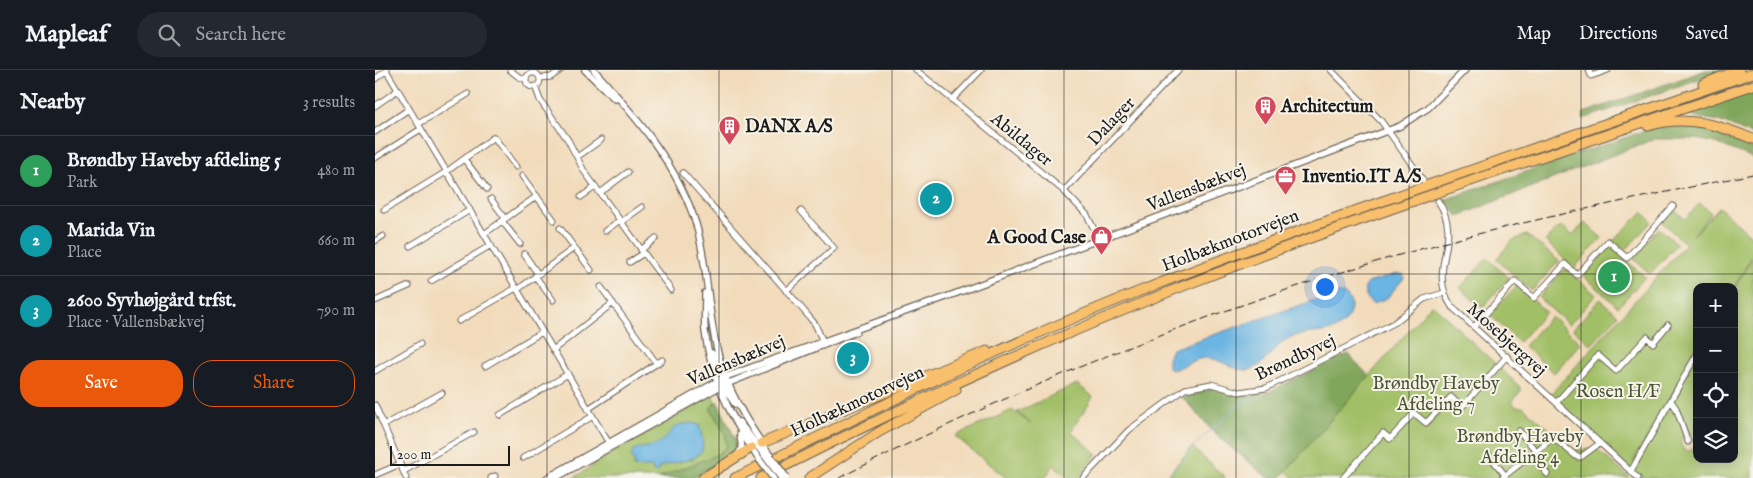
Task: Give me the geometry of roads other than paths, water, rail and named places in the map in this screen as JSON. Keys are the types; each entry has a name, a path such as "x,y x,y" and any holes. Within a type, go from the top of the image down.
{"highway":[{"path":"1634,114 1670,97 1739,70"},
{"name":"Holbækmotorvejen","path":"735,478 878,407 1037,334 1139,292 1326,221 1753,73"},
{"name":"Holbækmotorvejen","path":"761,478 902,408 1077,330 1191,283 1324,233 1753,85"},
{"path":"1594,140 1615,137 1653,124 1681,120 1708,122 1753,139"},
{"path":"809,478 913,412 1077,330"},
{"path":"703,478 733,459 980,354 1037,334"}],"street":[{"path":"375,79 387,70 610,445"},
{"path":"510,70 519,77 526,79 530,86 539,84 541,78"},
{"path":"541,78 551,76 561,70"},
{"path":"585,70 644,130"},
{"path":"594,70 644,130 672,168 686,196 696,226 705,271 722,382 752,429 759,449 775,478"},
{"name":"Abildager","path":"916,70 1064,192 1087,216 1099,240"},
{"path":"952,100 981,70"},
{"name":"Dalager","path":"1064,192 1179,70"},
{"path":"1331,70 1368,106 1389,131 1423,180"},
{"name":"Vallensbækvej","path":"555,478 722,382 1389,131 1410,121 1428,108 1465,70"},
{"path":"1589,70 1591,76 1608,70"},
{"path":"526,79 533,72 541,78"},
{"path":"535,86 540,100 595,187 671,290"},
{"path":"375,106 398,90"},
{"path":"375,158 468,94"},
{"path":"375,132 409,109"},
{"path":"384,210 446,172 494,136 516,167"},
{"path":"577,157 601,140"},
{"path":"464,159 487,189"},
{"path":"600,193 628,172"},
{"path":"683,173 815,324 823,343"},
{"path":"522,176 555,220"},
{"path":"581,197 595,187"},
{"path":"484,234 537,196"},
{"path":"491,199 520,244"},
{"path":"1438,201 1446,216 1449,232 1441,268 1444,292"},
{"path":"1474,327 1515,281 1534,298 1565,264 1577,275 1608,241 1627,258 1673,206"},
{"path":"605,231 642,207"},
{"path":"411,246 470,210"},
{"path":"787,291 835,248 801,211"},
{"path":"560,228 591,270"},
{"path":"375,240 383,236"},
{"path":"630,262 656,238"},
{"path":"431,282 491,245"},
{"path":"459,321 516,289 574,248"},
{"path":"524,254 553,300"},
{"path":"705,271 705,329 730,411 743,444 733,459"},
{"path":"375,301 409,286"},
{"path":"601,287 657,364"},
{"name":"Mosebjergvej","path":"1444,292 1456,312 1507,356 1638,478"},
{"name":"Brøndbyvej","path":"1083,478 1129,430 1185,389 1211,384 1239,392 1266,388 1388,326 1424,299 1444,292"},
{"path":"553,350 613,303"},
{"path":"1557,402 1599,356 1616,371 1647,337 1653,343 1668,326"},
{"path":"485,366 542,332"},
{"path":"375,371 420,344"},
{"path":"1343,478 1383,433 1390,439 1414,413 1426,422 1451,397 1462,407 1507,356"},
{"path":"589,409 662,360"},
{"path":"1631,472 1693,361"},
{"path":"500,415 568,374"},
{"path":"384,425 442,393"},
{"path":"1671,401 1674,404 1688,442"},
{"path":"375,405 377,417 384,425 407,478"},
{"path":"730,411 781,478"},
{"path":"523,458 593,416"},
{"path":"734,419 787,478"},
{"path":"1519,431 1547,474"},
{"path":"404,471 474,432"},
{"path":"1488,454 1504,477 1553,439 1577,457 1581,457 1600,443"},
{"name":"Vallensbækvej","path":"547,478 610,445"},
{"path":"375,475 400,464"}],"water":[{"path":"1396,274 1403,274 1404,278 1387,298 1373,304 1370,302 1365,292 1368,283"},
{"path":"1336,293 1346,295 1350,301 1350,312 1346,321 1332,330 1304,334 1287,339 1254,368 1248,370 1238,369 1210,358 1196,360 1172,370 1168,367 1168,358 1172,349"},
{"path":"692,423 699,425 703,441 702,451 694,458 659,467 658,472 653,472 652,467 633,467 635,464 631,456 635,449 656,445 675,427"}],"waterway":[{"path":"1167,478 1197,443 1243,401 1258,398"}],"railway":[{"path":"839,478 1050,379 1195,322 1268,296 1417,250 1500,228 1753,174"}],"place":[{"name":"Architectum","path":"1265,125"},
{"name":"DANX A/S","path":"729,145"},
{"name":"Inventio.IT A/S","path":"1286,195"},
{"name":"Marida Vin","path":"936,199"},
{"name":"A Good Case","path":"1102,256"},
{"name":"Brøndby Haveby afdeling 5","path":"1614,277"},
{"name":"2600 Syvhøjgård trfst.","path":"853,358"}],"park label":[{"name":"Rosen H/F","path":"1618,391"},
{"name":"Brøndby Haveby Afdeling 7","path":"1436,393"},
{"name":"Brøndby Haveby Afdeling 4","path":"1520,446"}]}
